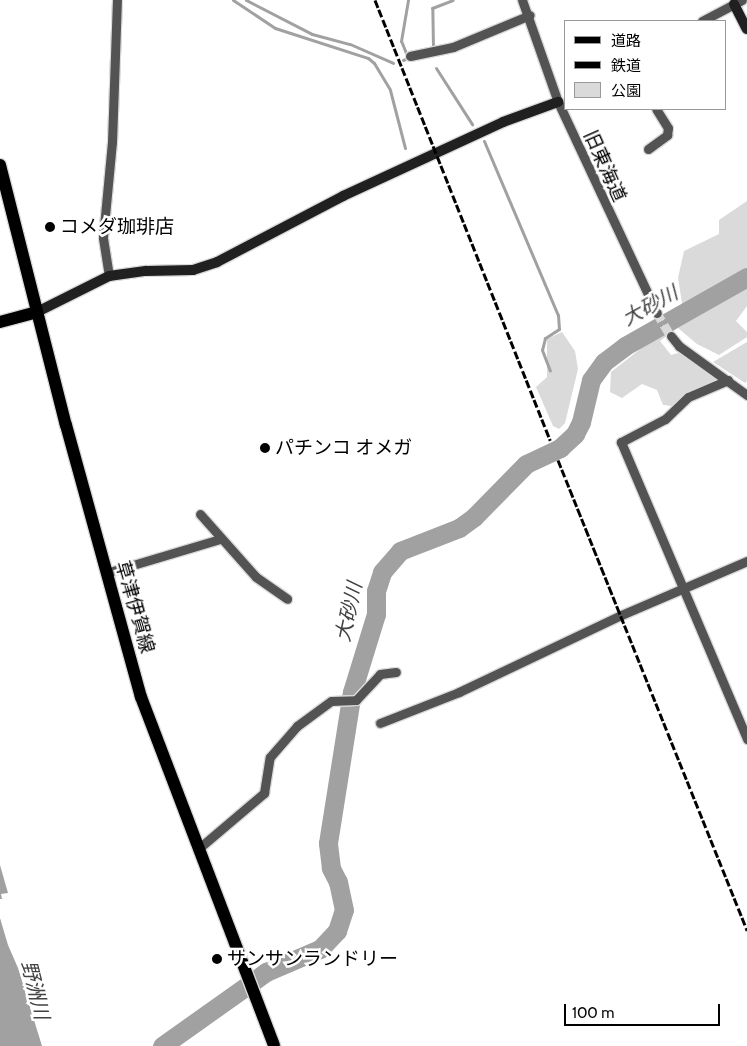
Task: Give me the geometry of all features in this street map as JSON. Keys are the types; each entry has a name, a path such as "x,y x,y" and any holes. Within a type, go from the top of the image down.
{"main road":[{"name":"草津伊賀線","path":"0,165 106,573 142,697 242,967 274,1046"},
{"path":"0,322 37,312"}],"street":[{"path":"109,276 103,236 112,142 117,0"},
{"name":"旧東海道","path":"522,0 530,15 562,100"},
{"path":"704,20 738,2 747,29"},
{"path":"410,56 453,47 530,15"},
{"path":"37,312 109,276 146,271 193,270 217,262 343,196 503,122 562,100"},
{"name":"旧東海道","path":"567,110 658,313"},
{"path":"648,149 662,141 668,128 657,110"},
{"path":"671,336 679,346 746,391"},
{"path":"728,380 688,397 665,419 621,442 747,739"},
{"path":"200,514 256,578 287,599"},
{"path":"106,573 220,539"},
{"path":"380,723 459,692 683,589 747,562"},
{"path":"198,849 264,794 270,757 297,726 331,701 352,700 380,674 396,672"}],"green space":[{"path":"747,201 747,306 736,321 747,332 747,337 719,355 697,344 678,328 660,341 671,355 685,351 714,374 716,381 686,393 672,406 663,405 657,390 642,384 622,398 610,392 611,372 671,325 682,303 678,278 684,251 719,234 719,220"},
{"path":"562,332 575,351 578,369 565,423 559,429 553,426 536,387 547,377 547,339"},
{"path":"747,342 747,381 745,383 713,362"}],"shaded area":[{"path":"0,865 8,893 1,894 2,899 0,899"},
{"path":"0,918 8,945 18,968 42,1046 0,1046"}],"waterway":[{"path":"233,0 275,28 368,58 374,63 390,90 405,148"},
{"path":"246,0 312,34 350,44 393,63"},
{"path":"403,60 408,58 401,41 408,0"},
{"path":"433,47 432,8 453,0"},
{"path":"436,68 472,124"},
{"path":"484,141 558,315 559,329 545,338 542,350 550,371"},
{"name":"大砂川","path":"162,1046 266,972 320,949 337,931 344,910 338,882 331,868 328,843 352,692 376,614 376,591 382,572 400,551 459,528 474,517 526,464 560,448 575,434 581,422 591,380 604,362 625,346 747,277"}],"tunnel":[{"path":"657,313 671,336"}],"railway":[{"path":"375,0 550,440"},
{"path":"558,460 747,930"}],"place":[{"name":"コメダ珈琲店","path":"50,227"},
{"name":"パチンコ オメガ","path":"265,448"},
{"name":"サンサンランドリー","path":"217,959"}],"water label":[{"name":"野洲川","path":"35,990"}]}
